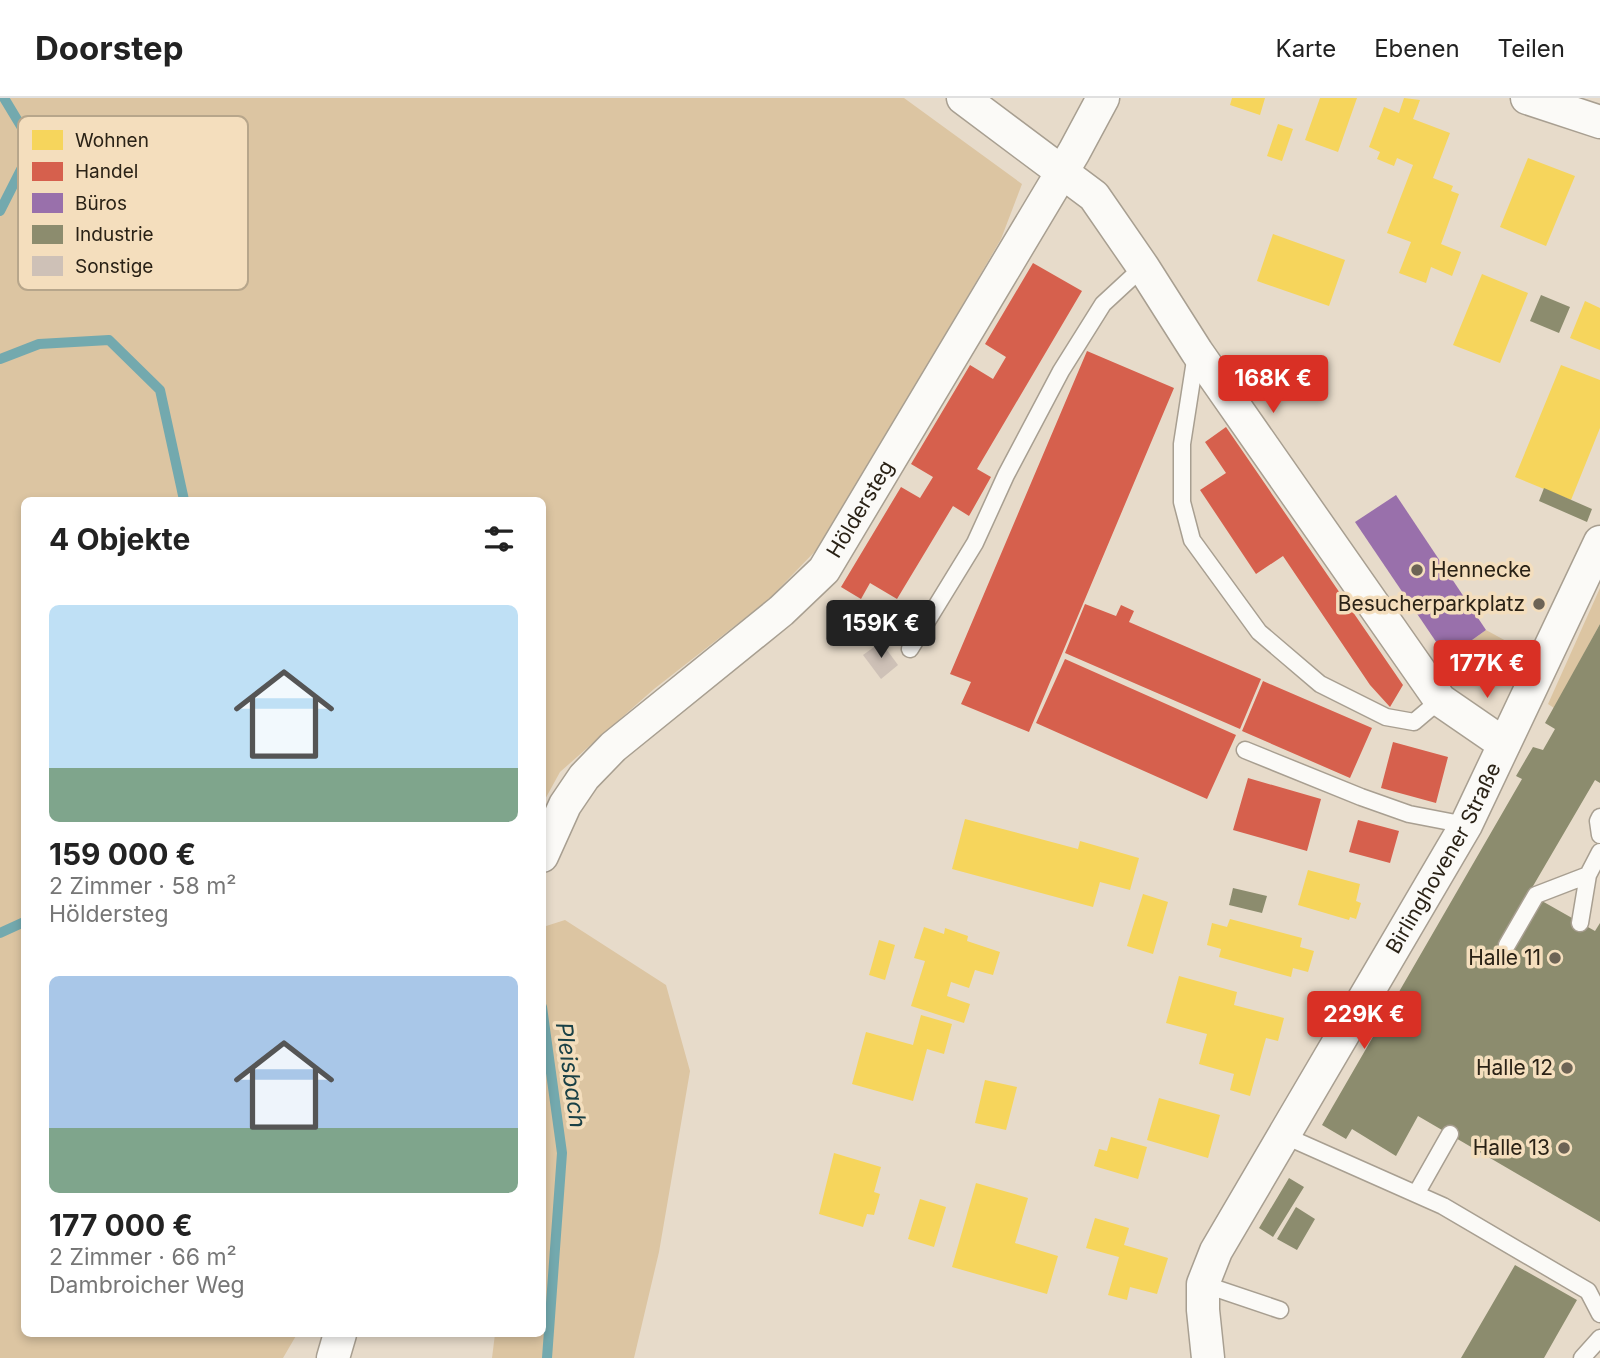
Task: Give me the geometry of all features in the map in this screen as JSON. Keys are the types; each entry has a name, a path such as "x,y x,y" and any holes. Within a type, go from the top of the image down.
{"street":[{"path":"963,98 1094,196 1143,267 1196,352 1440,699 1504,744"},
{"name":"Höldersteg","path":"546,847 565,805 584,777 612,747 781,611 824,570 1062,172 1103,98"},
{"path":"1527,98 1600,122"},
{"name":"Birlinghovener Straße","path":"1208,1358 1203,1284 1216,1251 1466,825 1600,543"},
{"path":"333,1358 339,1337"}],"lane":[{"path":"910,649 975,543 1006,475 1061,371 1103,304 1143,267"},
{"path":"1196,352 1182,444 1182,502 1192,540 1259,632 1320,684 1386,717 1414,722 1440,699"},
{"path":"1245,750 1409,814 1466,825"},
{"path":"1600,817 1600,835"},
{"path":"1580,923 1588,875 1600,852"},
{"path":"1507,945 1536,895 1588,875"},
{"path":"1416,1195 1450,1134"},
{"path":"1283,1135 1443,1206 1555,1280 1588,1291 1600,1314"},
{"path":"1203,1284 1280,1310"},
{"path":"1582,1358 1600,1338"}],"shaded area":[{"path":"0,98 904,98 1022,184 1001,239 825,541 768,600 654,689 560,772 546,798 546,497 21,497 21,1337 295,1337 283,1358 0,1358"},
{"path":"1600,588 1600,624 1554,708 1548,704"},
{"path":"1486,630 1508,642 1496,659 1478,668 1458,661 1453,654"},
{"path":"565,920 666,985 690,1071 659,1252 634,1358 492,1358 495,1337 546,1337 546,926"}],"building: Wohnen":[{"path":"1232,98 1265,98 1260,115 1230,105"},
{"path":"1320,98 1357,98 1338,152 1305,140"},
{"path":"1404,98 1420,100 1413,119 1450,133 1433,178 1453,186 1451,191 1459,194 1441,244 1461,252 1452,276 1431,267 1426,283 1399,273 1411,242 1387,233 1413,165 1397,158 1394,166 1377,159 1380,152 1369,147 1384,107 1399,113"},
{"path":"1278,124 1293,129 1282,161 1267,156"},
{"path":"1528,158 1575,176 1546,246 1500,227"},
{"path":"1273,234 1345,260 1329,306 1257,281"},
{"path":"1482,274 1528,293 1500,363 1453,345"},
{"path":"1585,301 1600,308 1600,350 1570,338"},
{"path":"1561,365 1600,380 1600,428 1571,500 1515,477"},
{"path":"965,819 1078,849 1080,841 1139,858 1130,890 1100,882 1093,907 952,869"},
{"path":"1308,870 1360,884 1356,901 1361,903 1356,919 1350,917 1349,920 1298,905"},
{"path":"1143,894 1168,902 1153,954 1127,946"},
{"path":"1230,919 1302,938 1300,947 1314,951 1308,972 1293,968 1291,977 1219,957 1221,949 1207,945 1212,923 1227,927"},
{"path":"924,927 944,934 945,928 968,936 967,941 1000,952 993,975 975,970 969,988 951,982 947,996 970,1004 964,1023 911,1006 925,961 914,958"},
{"path":"879,940 895,945 885,980 869,975"},
{"path":"1179,976 1237,992 1234,1005 1284,1018 1278,1041 1266,1038 1250,1096 1230,1090 1234,1074 1199,1064 1207,1034 1166,1023"},
{"path":"921,1015 952,1024 944,1054 927,1049 913,1101 852,1084 866,1032 913,1045"},
{"path":"985,1080 1017,1087 1006,1130 975,1123"},
{"path":"1159,1098 1220,1115 1208,1158 1147,1140"},
{"path":"1111,1137 1147,1147 1138,1179 1094,1166 1099,1149 1107,1151"},
{"path":"834,1153 881,1167 874,1192 880,1194 874,1215 867,1214 863,1227 819,1214"},
{"path":"976,1183 1028,1198 1015,1243 1058,1256 1047,1294 952,1267"},
{"path":"920,1199 946,1207 934,1247 908,1239"},
{"path":"1095,1218 1129,1228 1124,1245 1168,1258 1157,1294 1130,1287 1127,1300 1108,1295 1119,1257 1086,1248"}],"building: Handel":[{"path":"1033,263 1082,291 977,469 991,477 969,516 953,506 897,599 870,583 861,599 841,587 901,487 920,498 933,477 911,464 970,365 993,379 1006,357 985,344"},
{"path":"1087,351 1174,388 1029,732 961,704 971,682 950,674"},
{"path":"1226,427 1403,685 1390,707 1370,685 1283,556 1256,574 1200,490 1226,473 1205,442"},
{"path":"1085,604 1116,616 1121,605 1134,611 1129,622 1261,679 1240,729 1065,653"},
{"path":"1065,659 1236,735 1207,799 1036,723"},
{"path":"1263,681 1372,728 1350,778 1242,731"},
{"path":"1393,742 1448,757 1436,803 1381,788"},
{"path":"1248,778 1321,799 1307,851 1233,830"},
{"path":"1358,820 1399,831 1390,863 1349,852"}],"building: Büros":[{"name":"Hennecke","path":"1396,495 1486,630 1447,658 1355,522"}],"building: Industrie":[{"path":"1541,295 1570,307 1559,333 1530,321"},
{"path":"1544,488 1592,509 1587,522 1539,501"},
{"path":"1600,624 1600,783 1595,780 1501,941 1514,949 1542,901 1595,931 1600,923 1600,1222 1418,1116 1396,1156 1352,1129 1346,1139 1322,1125 1522,779 1516,776 1533,747 1543,750 1555,729 1545,723"},
{"path":"1233,888 1267,896 1262,913 1229,905"},
{"path":"1289,1178 1304,1187 1273,1237 1259,1228"},
{"path":"1296,1207 1315,1219 1297,1250 1277,1239"},
{"path":"1515,1265 1577,1300 1544,1358 1461,1358"}],"building: Sonstige":[{"path":"881,642 898,665 881,679 863,655"}],"waterway":[{"name":"Pleisbach","path":"4,98 18,121"},
{"name":"Pleisbach","path":"0,211 18,176"},
{"name":"Pleisbach","path":"0,359 39,344 109,340 160,390 183,497"},
{"path":"0,933 21,923"},
{"name":"Pleisbach","path":"546,1036 562,1153 547,1358"}],"place":[{"name":"Hennecke","path":"1417,570"},
{"name":"Besucherparkplatz","path":"1539,604"},
{"name":"Halle 11","path":"1555,958"},
{"name":"Halle 12","path":"1567,1068"},
{"name":"Halle 13","path":"1564,1148"}]}
